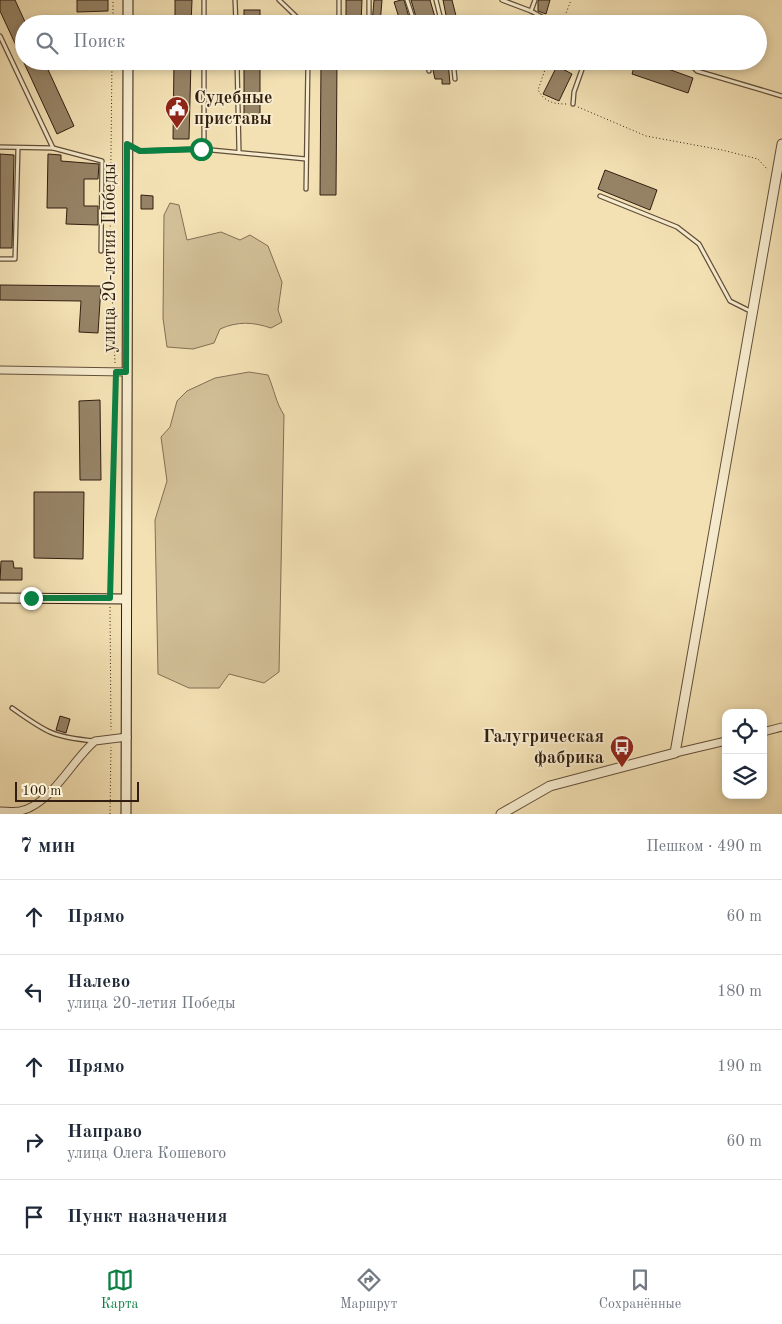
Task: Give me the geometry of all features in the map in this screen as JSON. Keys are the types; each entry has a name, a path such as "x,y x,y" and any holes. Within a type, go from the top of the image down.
{"main road":[{"path":"128,0 128,15"},
{"name":"улица 20-летия Победы","path":"126,814 128,70"},
{"path":"501,814 550,786 675,753 782,144"},
{"path":"0,598 126,599"}],"street":[{"path":"0,370 126,372"},
{"path":"767,731 782,727"},
{"path":"0,811 20,811 31,807 49,793 95,741 127,737"},
{"path":"675,753 722,742"}],"lane":[{"path":"204,0 204,15"},
{"path":"235,0 236,15"},
{"path":"279,0 295,15"},
{"path":"339,0 339,15"},
{"path":"369,0 369,15"},
{"path":"407,0 412,15"},
{"path":"436,0 440,15"},
{"path":"502,0 538,15"},
{"path":"531,11 535,0"},
{"path":"0,36 15,68"},
{"path":"16,70 53,148"},
{"path":"201,149 204,139 204,70"},
{"path":"236,70 238,152"},
{"path":"306,189 308,70"},
{"path":"454,70 455,79"},
{"path":"572,104 582,70"},
{"path":"696,70 782,96"},
{"path":"127,144 140,151 201,149 216,152 238,152 306,159"},
{"path":"0,147 53,148 102,161 101,251"},
{"path":"0,260 15,259 18,148"},
{"path":"600,196 677,226 699,244 730,301 752,312"},
{"path":"12,708 44,732 65,738 95,741"}],"path":[{"path":"113,0 113,15"},
{"path":"567,15 571,0"},
{"path":"110,814 110,598 116,372 110,245 112,70"},
{"path":"545,70 538,90 543,99 549,102 572,104 646,136 722,150 758,159 776,177"}],"shaded area":[{"path":"170,203 179,205 187,240 221,232 240,240 250,235 268,246 282,282 278,310 282,322 271,328 258,324 233,325 220,329 214,343 193,349 167,347 163,318 164,215"},
{"path":"249,372 268,375 284,415 279,672 264,683 229,674 219,688 189,688 158,674 155,520 167,481 161,437 170,427 177,401 187,391 215,378"}],"building":[{"path":"0,0 15,0 22,15 15,15 15,43 0,11"},
{"path":"77,0 108,0 108,11 77,12"},
{"path":"175,0 192,0 191,15 175,15"},
{"path":"346,0 362,0 361,15 346,15"},
{"path":"374,0 382,0 381,15 373,15"},
{"path":"404,0 408,15 398,15 394,2"},
{"path":"411,0 430,0 434,15 415,15"},
{"path":"443,0 452,0 456,15 446,15"},
{"path":"538,0 550,0 546,14 538,11"},
{"path":"244,10 260,10 260,15 244,15"},
{"path":"27,70 48,70 74,126 57,134"},
{"path":"174,70 191,70 189,139 173,139"},
{"path":"244,70 260,70 260,122 244,122"},
{"path":"321,70 337,70 336,195 320,195"},
{"path":"433,70 449,70 450,84 442,84 442,79 435,79"},
{"path":"555,70 564,70 572,74 559,101 543,94"},
{"path":"633,70 671,70 693,78 688,93 632,74"},
{"path":"0,154 14,155 12,248 0,248"},
{"path":"48,154 61,155 61,161 99,164 98,179 84,179 84,206 98,206 98,225 66,224 67,208 47,208"},
{"path":"605,170 657,190 650,210 598,189"},
{"path":"141,195 153,196 153,209 141,209"},
{"path":"0,285 101,286 98,333 79,332 81,301 0,300"},
{"path":"100,400 101,480 80,480 79,401"},
{"path":"34,492 84,492 83,559 34,558"},
{"path":"1,561 13,561 14,568 22,568 22,580 0,580"},
{"path":"60,716 70,719 66,733 56,730"}],"place":[{"name":"Судебные приставы","path":"177,129"},
{"name":"Галугрическая фабрика","path":"622,768"}],"route":[{"path":"31,598 110,598 116,372 126,372 127,144 140,151 201,149"}]}
